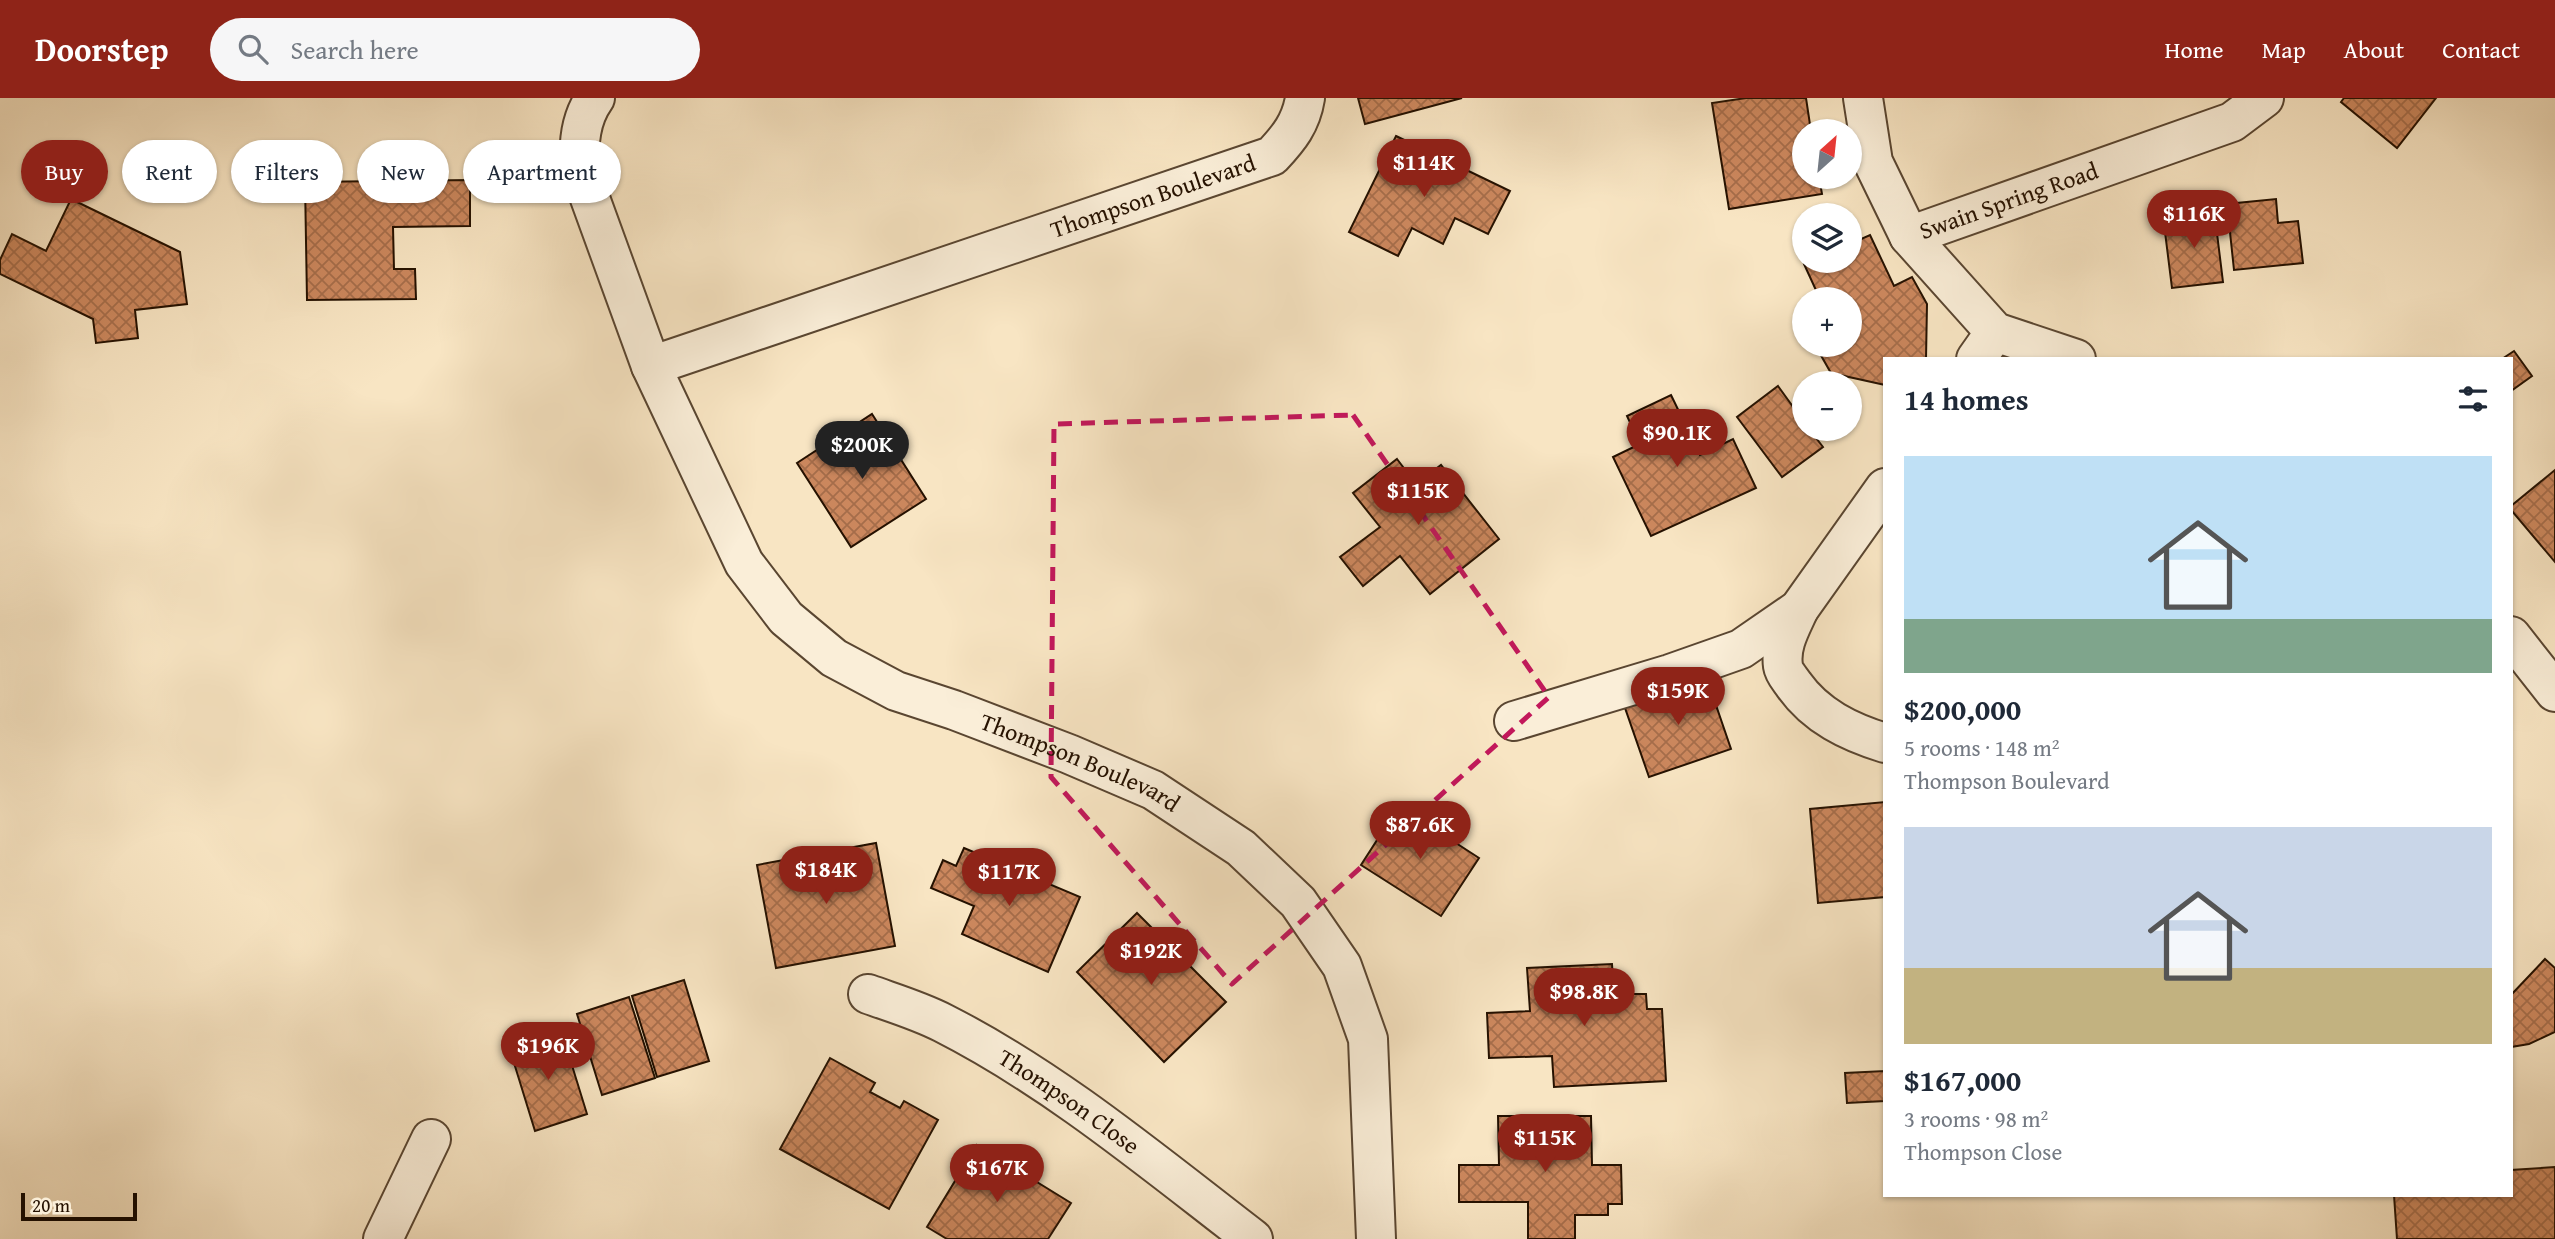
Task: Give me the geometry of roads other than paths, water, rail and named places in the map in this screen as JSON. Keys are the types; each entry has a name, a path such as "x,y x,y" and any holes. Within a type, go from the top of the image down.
{"street":[{"name":"Thompson Boulevard","path":"595,98 589,107 579,138 579,168 651,366 744,563 786,618 834,658 896,691 1069,754 1153,790 1241,848 1298,902 1342,966 1368,1039 1376,1239"},
{"name":"Thompson Boulevard","path":"651,366 1272,156 1292,135 1303,114 1305,98"},
{"path":"1863,98 1873,162 1909,236"},
{"name":"Swain Spring Road","path":"2062,357 1985,346 1909,236 2232,122 2264,98"},
{"path":"1883,491 1800,609 1783,645 1783,669 1800,693 1828,719 1858,735 1883,742"},
{"path":"1514,721 1670,674 1741,649 1800,609"},
{"path":"2513,639 2555,692"},
{"name":"Thompson Close","path":"869,994 942,1022 1026,1072 1142,1153 1253,1239"},
{"path":"383,1239 430,1139"}]}
